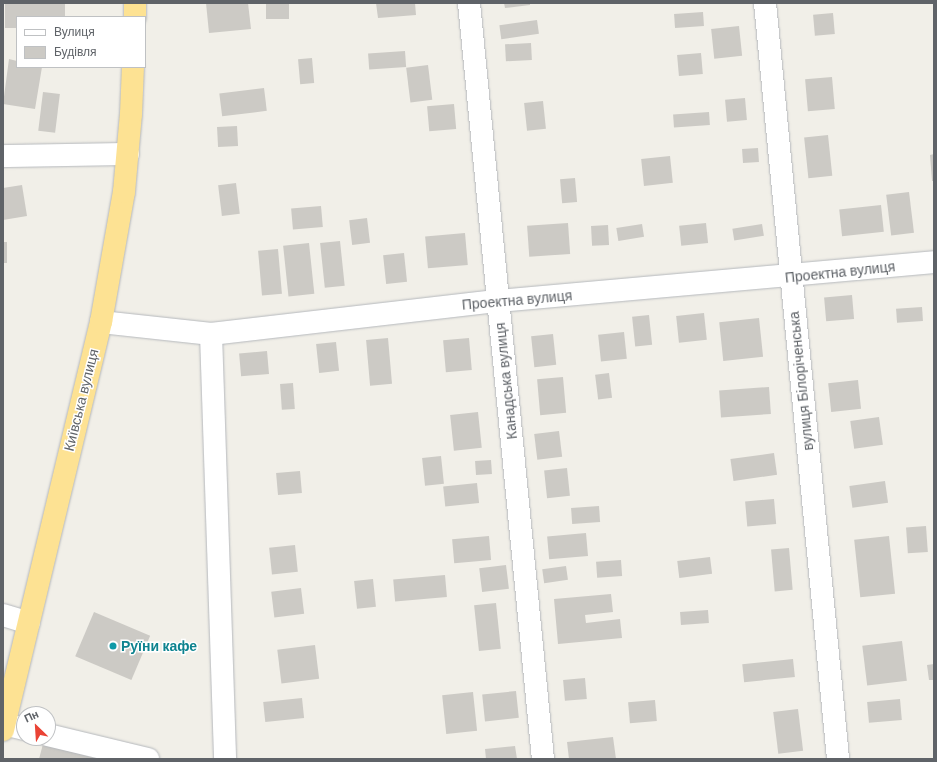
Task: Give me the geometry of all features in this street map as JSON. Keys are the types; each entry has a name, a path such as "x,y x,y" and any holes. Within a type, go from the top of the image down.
{"highway":[{"path":"135,3 135,16"},
{"name":"Київська вулиця","path":"10,728 28,623 101,322 128,154 133,68"}],"street":[{"name":"Канадська вулиця","path":"469,3 543,759"},
{"name":"вулиця Білоріченська","path":"765,3 838,759"},
{"path":"3,156 128,154"},
{"name":"Проектна вулиця","path":"101,322 211,334 498,301 791,277 934,262"},
{"path":"211,334 225,759"},
{"path":"3,615 28,623"},
{"path":"56,737 148,759"}],"building":[{"path":"5,3 65,3 65,16 16,16 16,28 5,28"},
{"path":"206,3 248,3 251,29 209,33"},
{"path":"266,3 289,3 289,19 266,19"},
{"path":"376,3 415,3 416,15 378,18"},
{"path":"504,3 530,3 530,5 505,8"},
{"path":"703,12 704,26 675,28 674,14"},
{"path":"833,13 835,34 815,36 813,15"},
{"path":"537,20 539,34 501,39 499,25"},
{"path":"739,26 742,56 714,59 711,29"},
{"path":"531,43 532,60 506,61 505,44"},
{"path":"405,51 406,67 369,70 368,54"},
{"path":"701,53 703,74 679,76 677,55"},
{"path":"312,58 314,83 300,84 298,59"},
{"path":"9,59 16,61 16,68 42,68 35,109 3,104"},
{"path":"428,65 432,100 410,102 406,68"},
{"path":"832,77 835,109 808,111 805,79"},
{"path":"264,88 267,111 222,116 219,93"},
{"path":"43,92 60,94 55,133 38,131"},
{"path":"745,98 747,120 727,122 725,100"},
{"path":"543,101 546,129 527,131 524,103"},
{"path":"454,104 456,129 429,131 427,106"},
{"path":"709,112 710,125 674,127 673,115"},
{"path":"237,126 238,146 218,147 217,127"},
{"path":"828,135 832,176 808,178 804,138"},
{"path":"758,148 759,162 743,163 742,149"},
{"path":"934,154 934,181 932,181 930,155"},
{"path":"670,156 673,183 644,186 641,159"},
{"path":"575,178 577,202 562,203 560,179"},
{"path":"236,183 240,214 222,216 218,185"},
{"path":"22,185 27,216 3,220 3,188"},
{"path":"909,192 914,233 891,235 886,195"},
{"path":"881,205 884,232 842,236 839,209"},
{"path":"321,206 323,227 293,230 291,209"},
{"path":"367,218 370,243 352,245 349,220"},
{"path":"568,223 570,254 529,257 527,226"},
{"path":"706,223 708,243 681,246 679,226"},
{"path":"642,224 644,237 618,241 616,228"},
{"path":"762,224 764,236 734,241 732,229"},
{"path":"608,225 609,245 592,246 591,226"},
{"path":"465,233 468,265 428,268 425,236"},
{"path":"340,241 345,286 325,288 320,243"},
{"path":"3,242 7,242 7,263 3,263"},
{"path":"309,243 314,294 288,296 283,246"},
{"path":"278,249 282,294 262,296 258,251"},
{"path":"404,253 407,282 386,284 383,255"},
{"path":"852,295 854,319 826,321 824,297"},
{"path":"922,307 923,321 897,323 896,309"},
{"path":"704,313 707,340 679,343 676,316"},
{"path":"649,315 652,345 635,347 632,317"},
{"path":"759,318 763,357 723,361 719,322"},
{"path":"624,332 627,359 601,362 598,335"},
{"path":"553,334 556,365 534,367 531,336"},
{"path":"388,338 392,384 370,386 366,340"},
{"path":"469,338 472,370 446,372 443,340"},
{"path":"336,342 339,371 319,373 316,344"},
{"path":"267,351 269,374 241,376 239,353"},
{"path":"609,373 612,398 598,400 595,375"},
{"path":"563,377 566,413 540,415 537,379"},
{"path":"858,380 861,409 831,412 828,383"},
{"path":"293,383 295,409 282,410 280,384"},
{"path":"769,387 771,414 721,417 719,390"},
{"path":"478,412 482,448 454,451 450,415"},
{"path":"879,417 883,445 854,449 850,421"},
{"path":"559,431 562,457 537,460 534,434"},
{"path":"774,453 777,475 733,481 730,459"},
{"path":"441,456 444,484 425,486 422,458"},
{"path":"491,460 492,474 476,475 475,461"},
{"path":"567,468 570,496 547,498 544,470"},
{"path":"300,471 302,493 278,495 276,473"},
{"path":"885,481 888,503 852,508 849,486"},
{"path":"477,483 479,503 445,506 443,487"},
{"path":"774,499 776,524 747,526 745,502"},
{"path":"599,506 600,522 572,524 571,508"},
{"path":"926,526 928,552 908,553 906,527"},
{"path":"586,533 588,556 549,559 547,536"},
{"path":"489,536 491,560 454,563 452,539"},
{"path":"889,536 895,594 860,597 854,540"},
{"path":"295,545 298,572 272,575 269,548"},
{"path":"789,548 793,590 775,591 771,550"},
{"path":"710,557 712,574 679,578 677,561"},
{"path":"621,560 622,576 597,578 596,562"},
{"path":"506,565 509,589 482,592 479,568"},
{"path":"566,566 568,580 544,583 542,569"},
{"path":"445,575 447,597 395,601 393,580"},
{"path":"373,579 376,607 357,609 354,581"},
{"path":"301,588 304,614 274,617 271,592"},
{"path":"611,594 613,612 585,615 586,623 620,619 622,638 558,644 554,599"},
{"path":"496,603 501,649 479,651 474,605"},
{"path":"708,610 709,623 681,625 680,612"},
{"name":"Руїни кафе","path":"94,612 150,636 131,680 75,656"},
{"path":"902,641 907,681 867,686 862,646"},
{"path":"315,645 319,679 281,683 277,650"},
{"path":"793,659 795,677 744,682 742,664"},
{"path":"934,664 934,680 929,680 927,665"},
{"path":"585,678 587,699 565,701 563,680"},
{"path":"516,691 519,718 485,721 482,695"},
{"path":"473,692 477,731 446,734 442,695"},
{"path":"302,698 304,718 265,722 263,702"},
{"path":"900,699 902,720 869,723 867,702"},
{"path":"655,700 657,721 630,723 628,702"},
{"path":"798,709 803,751 778,754 773,712"},
{"path":"613,737 616,759 569,759 567,742"},
{"path":"42,746 50,746 98,759 39,759"},
{"path":"515,746 517,759 486,759 485,749"}],"place":[{"name":"Руїни кафе","path":"113,646"}]}
